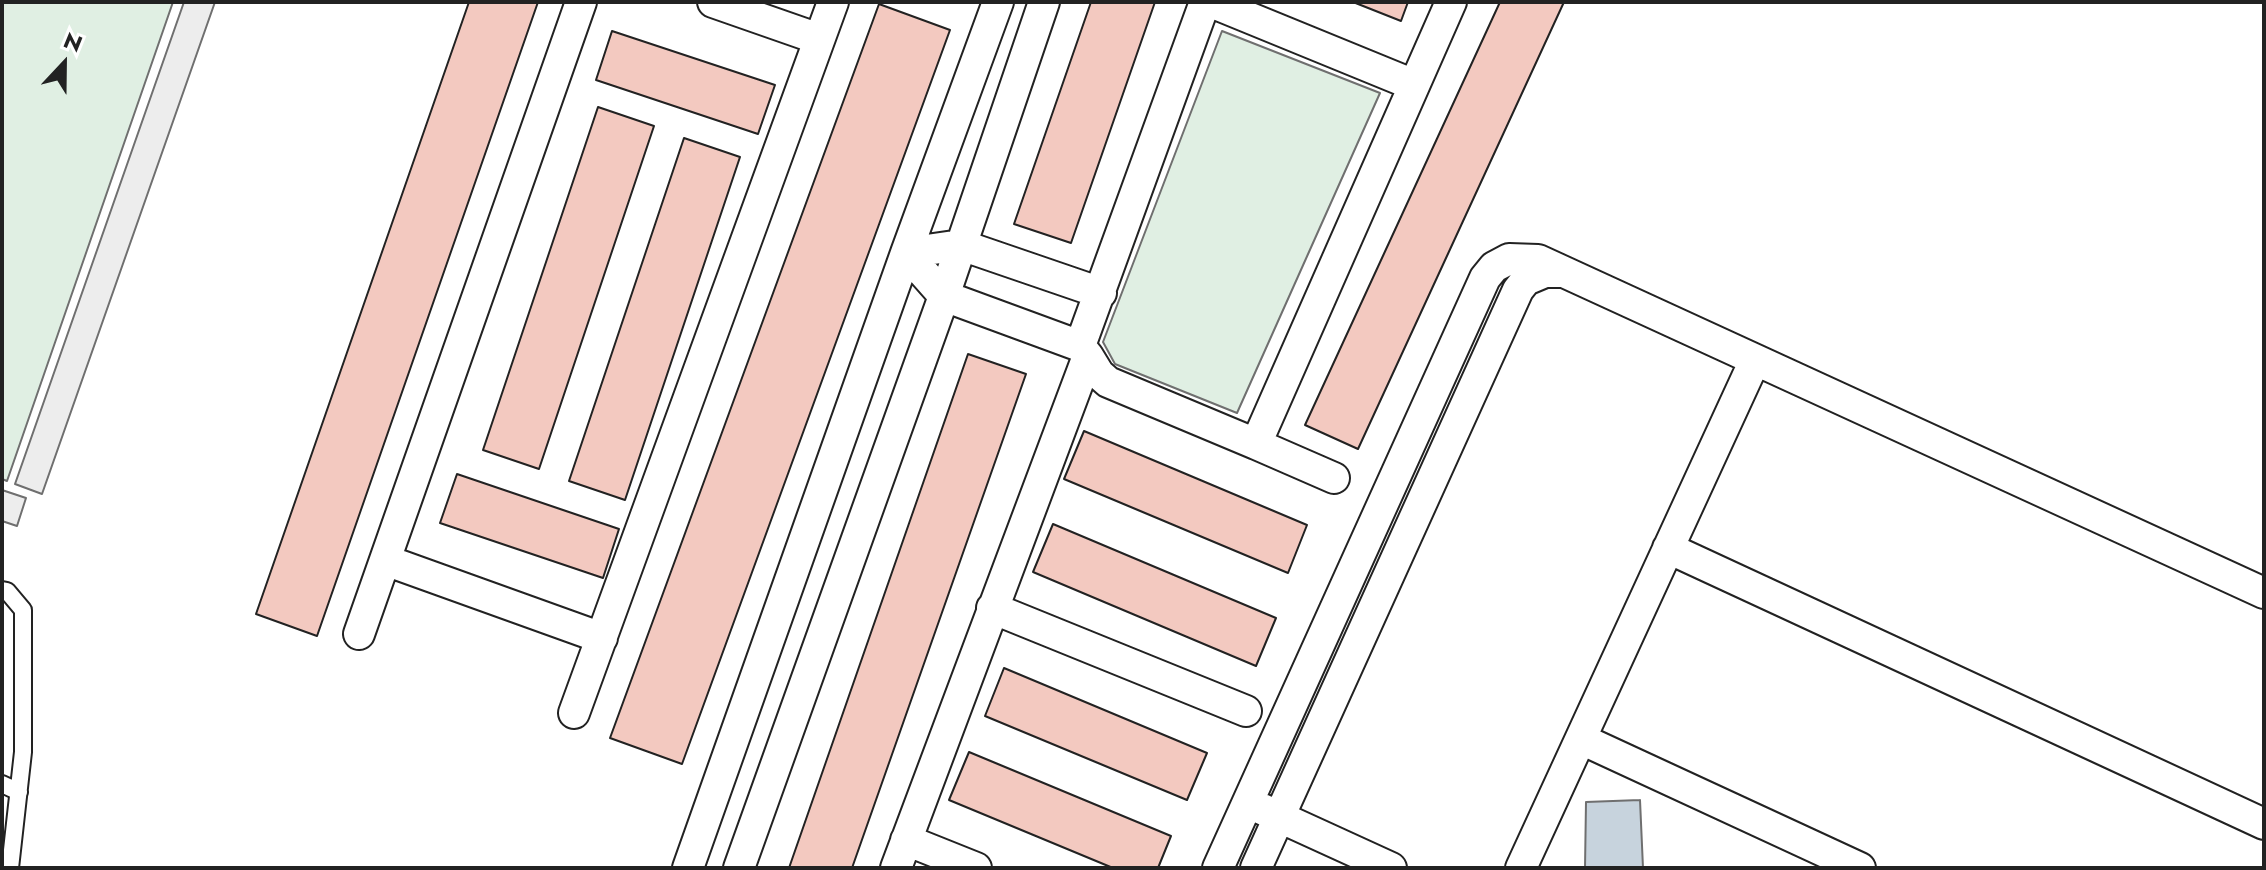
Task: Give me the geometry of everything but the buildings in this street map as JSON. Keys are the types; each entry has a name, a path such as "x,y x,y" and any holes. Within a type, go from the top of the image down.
{"street":[{"path":"359,634 581,2"},
{"path":"713,2 819,39"},
{"path":"574,713 833,2"},
{"path":"739,868 944,296 1044,2"},
{"path":"976,868 901,854 1208,2 1414,85"},
{"path":"1256,444 1451,2"},
{"path":"688,868 906,253 998,4"},
{"path":"906,253 961,245 1101,293"},
{"path":"906,253 944,296 1084,351 1108,382 1334,478"},
{"path":"1218,868 1485,278 1494,267 1509,259 1538,260 2264,593"},
{"path":"1256,868 1518,290 1526,280 1545,272 1564,272"},
{"path":"1521,868 1755,360"},
{"path":"1668,548 2264,824"},
{"path":"385,560 602,638"},
{"path":"992,608 1246,711"},
{"path":"1581,739 1860,868"},
{"path":"1248,803 1391,868"}],"lane":[{"path":"2,590 7,591 23,610 23,752 10,868"},
{"path":"2,784 19,792"}],"green space":[{"path":"2,2 173,2 7,481 2,479"},
{"path":"1222,31 1380,93 1237,413 1115,364 1103,342"}],"shaded area":[{"path":"184,2 215,2 42,494 15,484"},
{"path":"2,490 26,498 17,526 2,521"},
{"path":"1640,800 1643,868 1585,868 1586,802"}]}
